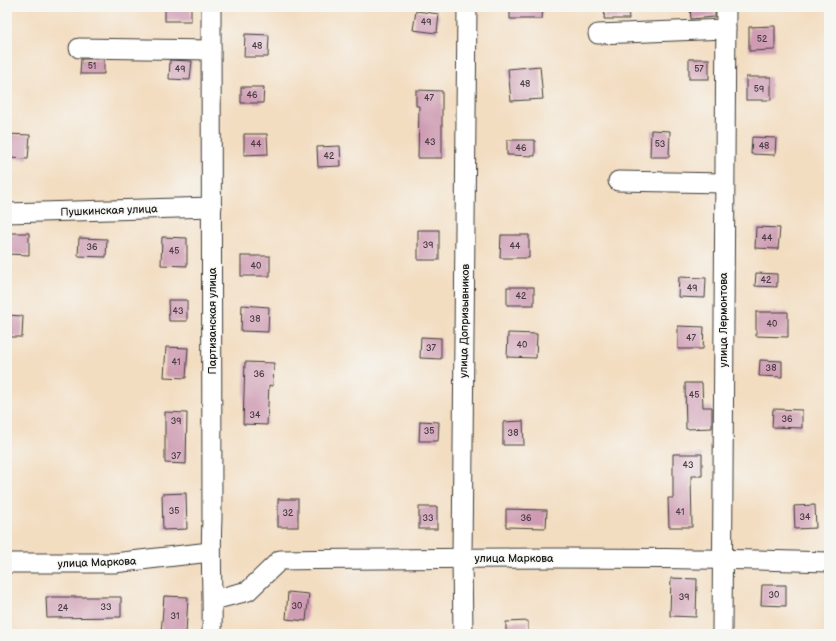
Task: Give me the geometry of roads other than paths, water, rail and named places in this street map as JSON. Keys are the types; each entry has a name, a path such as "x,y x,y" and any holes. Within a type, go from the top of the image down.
{"street":[{"name":"Партизанская улица","path":"212,7 212,518 210,552 213,600 212,634"},
{"name":"улица Допризывников","path":"463,634 462,558 467,7"},
{"name":"улица Лермонтова","path":"722,634 726,7"},
{"path":"598,34 726,29"},
{"path":"79,48 211,50"},
{"path":"618,180 724,183"},
{"name":"Пушкинская улица","path":"7,213 212,207"},
{"name":"улица Маркова","path":"7,563 114,564 210,552"},
{"name":"улица Маркова","path":"213,600 248,591 280,560 462,558 723,559 829,562"}]}
